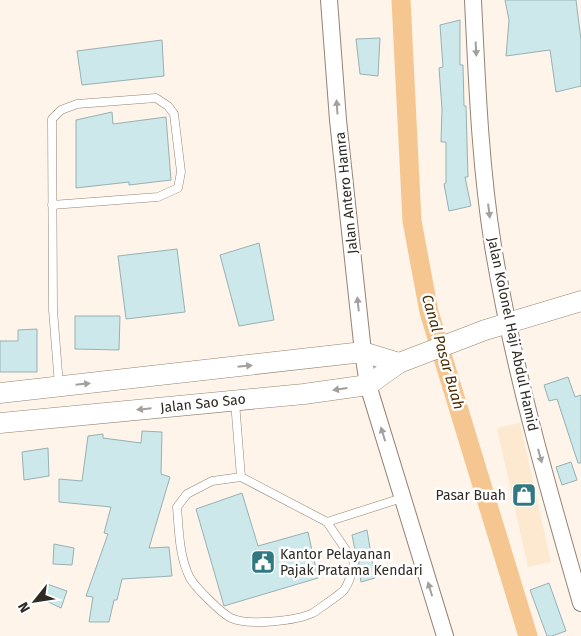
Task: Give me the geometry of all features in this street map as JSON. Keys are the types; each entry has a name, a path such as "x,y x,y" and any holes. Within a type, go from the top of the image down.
{"street":[{"name":"Jalan Antero Hamra","path":"329,0 338,120 368,385 445,636"},
{"name":"Jalan Kolonel Haji Abdul Hamid","path":"473,0 481,152 493,245 508,323 535,437 581,603"},
{"name":"Jalan Sao Sao","path":"0,423 304,394 368,385 399,363 485,330 581,301"},
{"path":"0,393 363,352 399,363"}],"lane":[{"path":"52,205 158,197 178,188 181,172 180,163 174,114 168,106 156,98 77,104 61,110 52,119 52,205 53,310 59,386"},
{"path":"234,400 241,477"},
{"path":"241,477 327,522 354,562 352,575 343,591 313,612 296,617 258,623 231,618 210,601 190,578 184,559 177,507 187,494 212,481 241,477"},
{"path":"327,522 402,498"}],"shaded area":[{"name":"Pasar Buah","path":"520,423 551,562 528,567 497,428"}],"building":[{"path":"505,0 576,0 581,40 581,86 556,92 550,50 506,56 509,20"},
{"path":"460,20 460,65 463,65 464,106 466,106 468,177 465,177 471,206 449,211 444,184 446,183 446,142 441,142 442,109 439,68 443,67 440,25"},
{"path":"380,38 378,76 360,74 356,39"},
{"path":"162,40 164,76 82,85 77,51"},
{"path":"112,112 113,124 166,117 171,180 129,185 129,182 76,188 76,120"},
{"path":"259,243 274,320 239,326 220,255"},
{"path":"177,249 185,312 126,319 118,256"},
{"path":"75,316 120,316 119,350 75,349"},
{"path":"37,329 37,372 0,372 0,341 18,341 18,330"},
{"path":"568,377 575,397 581,395 581,463 578,463 557,399 549,401 544,385"},
{"path":"142,431 162,432 161,474 170,477 149,548 169,547 172,576 122,579 117,600 114,600 109,622 89,622 93,597 86,596 108,534 104,533 111,507 59,502 59,479 82,481 88,436 103,434 103,438 141,443"},
{"path":"48,448 49,476 24,480 22,452"},
{"path":"571,462 577,480 562,485 556,467"},
{"name":"Kantor Pelayanan Pajak Pratama Kendari","path":"242,493 258,546 308,532 318,578 224,606 196,509"},
{"path":"367,530 375,578 361,582 359,561 352,535"},
{"path":"54,544 74,548 72,565 53,564"},
{"path":"549,583 566,631 552,636 547,636 530,590"},
{"path":"47,584 67,591 61,608 44,600"}],"waterway":[{"name":"Canal Pasar Buah","path":"401,0 412,221 429,312 528,636"}],"place":[{"name":"Pasar Buah","path":"524,495"},
{"name":"Kantor Pelayanan Pajak Pratama Kendari","path":"263,562"}]}
